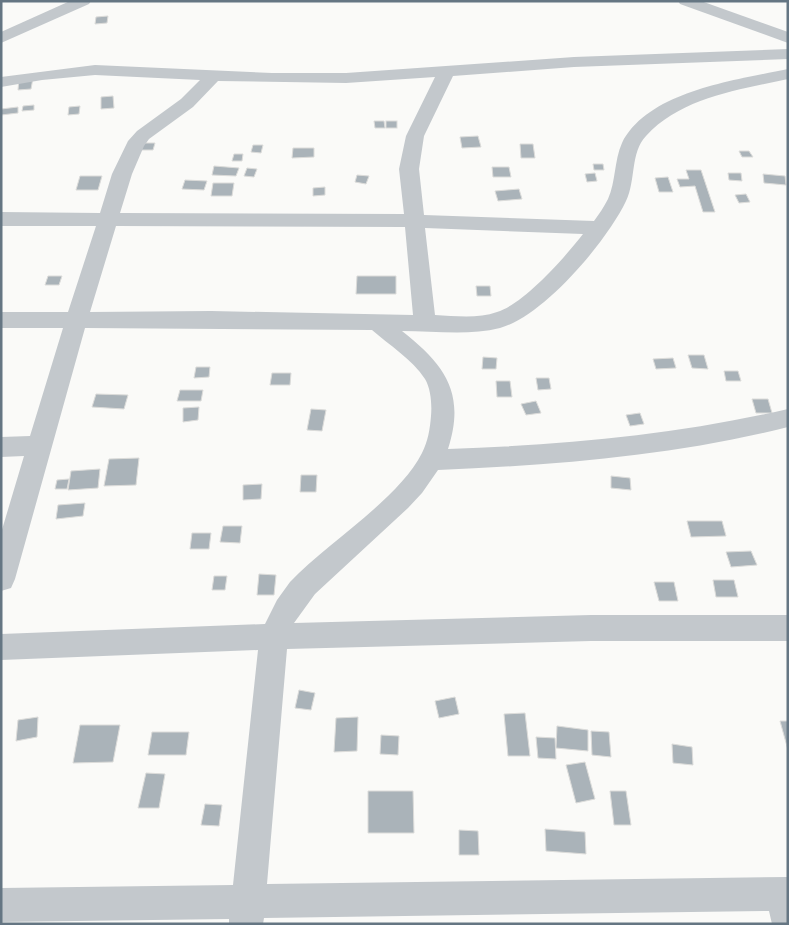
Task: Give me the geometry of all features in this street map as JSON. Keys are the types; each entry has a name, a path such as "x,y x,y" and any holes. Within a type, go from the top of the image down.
{"street":[{"path":"1,38 83,1"},
{"path":"686,1 788,38"},
{"path":"1,82 42,75 103,70 213,76 346,78 574,62 788,54"},
{"path":"425,323 409,182 411,151 415,136 446,72"},
{"path":"1,320 478,324 508,317 531,302 558,277 599,228 618,198 626,153 637,134 656,117 698,97 788,74"},
{"path":"1,579 76,320 122,174 135,145 143,135 187,104 213,76"},
{"path":"1,219 108,218 414,221 599,228"},
{"path":"247,913 274,637 290,600 354,540 392,510 431,460 440,442 444,421 440,385 432,372 377,322"},
{"path":"431,460 565,454 662,443 732,432 788,418"},
{"path":"1,447 40,446"},
{"path":"1,647 274,637 696,627 788,628"},
{"path":"1,905 247,913 786,902"}],"building":[{"path":"108,16 107,23 95,24 96,17"},
{"path":"33,78 31,89 18,90 19,79"},
{"path":"113,96 114,108 101,109 101,97"},
{"path":"34,105 34,110 22,111 23,106"},
{"path":"80,106 79,114 68,115 69,107"},
{"path":"18,107 18,113 1,115 1,109"},
{"path":"374,121 384,121 385,128 375,128"},
{"path":"386,121 397,121 397,128 386,128"},
{"path":"478,136 481,147 462,148 460,137"},
{"path":"143,143 155,143 153,150 141,150"},
{"path":"520,144 533,144 535,158 521,158"},
{"path":"253,145 263,145 261,153 251,152"},
{"path":"293,148 314,148 314,157 292,158"},
{"path":"739,151 749,151 753,157 742,157"},
{"path":"234,154 243,154 242,161 232,161"},
{"path":"593,164 603,164 604,170 594,170"},
{"path":"214,166 239,168 236,176 212,175"},
{"path":"492,167 509,167 511,177 493,177"},
{"path":"247,168 257,169 254,177 244,176"},
{"path":"686,170 701,170 715,212 703,212 695,186 680,187 677,179 689,179"},
{"path":"595,173 597,181 587,182 585,174"},
{"path":"728,173 741,173 742,181 729,180"},
{"path":"763,174 785,176 786,185 764,183"},
{"path":"357,175 369,176 366,184 355,182"},
{"path":"80,176 102,176 98,190 76,190"},
{"path":"668,177 673,192 659,192 655,178"},
{"path":"185,180 207,181 204,190 182,189"},
{"path":"213,183 234,183 232,196 211,196"},
{"path":"325,187 325,195 313,196 313,188"},
{"path":"519,189 522,199 498,201 495,191"},
{"path":"746,194 750,202 739,203 735,195"},
{"path":"48,276 62,276 59,285 45,285"},
{"path":"357,276 396,276 396,294 356,294"},
{"path":"476,286 490,286 491,296 477,296"},
{"path":"688,355 704,355 708,369 692,368"},
{"path":"483,357 497,358 496,369 482,369"},
{"path":"673,358 676,368 656,369 653,359"},
{"path":"196,367 210,367 209,377 194,378"},
{"path":"724,371 738,371 741,381 726,381"},
{"path":"272,373 291,373 290,385 270,385"},
{"path":"536,378 549,378 551,389 538,390"},
{"path":"496,381 510,381 512,397 497,397"},
{"path":"180,390 203,390 201,401 177,401"},
{"path":"96,394 128,395 124,409 92,407"},
{"path":"752,399 768,399 772,413 756,413"},
{"path":"536,401 541,413 526,415 521,404"},
{"path":"199,407 198,420 183,422 183,408"},
{"path":"311,409 326,410 322,431 307,430"},
{"path":"640,413 644,424 630,426 626,415"},
{"path":"139,458 136,485 104,486 109,459"},
{"path":"100,469 98,488 68,490 71,471"},
{"path":"301,475 317,475 316,492 300,492"},
{"path":"611,476 630,478 631,490 611,488"},
{"path":"69,479 67,489 55,489 57,480"},
{"path":"262,484 261,499 243,500 243,485"},
{"path":"85,503 83,516 56,519 58,505"},
{"path":"687,521 722,521 726,536 691,537"},
{"path":"223,526 242,526 240,543 220,542"},
{"path":"192,533 211,533 209,549 190,549"},
{"path":"751,551 757,565 731,567 726,552"},
{"path":"259,574 276,575 274,595 257,595"},
{"path":"214,576 227,576 225,590 212,590"},
{"path":"713,580 734,580 738,597 716,597"},
{"path":"654,582 674,582 678,601 659,601"},
{"path":"299,690 315,693 311,710 295,708"},
{"path":"455,697 459,714 439,718 435,701"},
{"path":"525,713 530,756 508,756 504,714"},
{"path":"38,717 37,737 16,741 18,720"},
{"path":"358,717 357,751 334,752 336,718"},
{"path":"780,721 788,721 788,750"},
{"path":"80,725 120,725 113,762 73,763"},
{"path":"557,726 588,730 588,751 556,748"},
{"path":"591,731 609,732 611,757 592,755"},
{"path":"152,732 189,732 186,755 148,755"},
{"path":"381,735 399,736 398,755 380,754"},
{"path":"536,737 555,738 556,759 538,758"},
{"path":"672,744 692,747 693,765 673,763"},
{"path":"585,762 595,799 576,803 566,765"},
{"path":"146,773 165,774 159,808 138,808"},
{"path":"368,791 413,791 414,833 368,833"},
{"path":"610,791 626,791 631,825 614,825"},
{"path":"205,804 222,805 219,826 201,825"},
{"path":"545,829 585,832 586,854 546,851"},
{"path":"459,830 478,831 479,855 459,855"}]}
